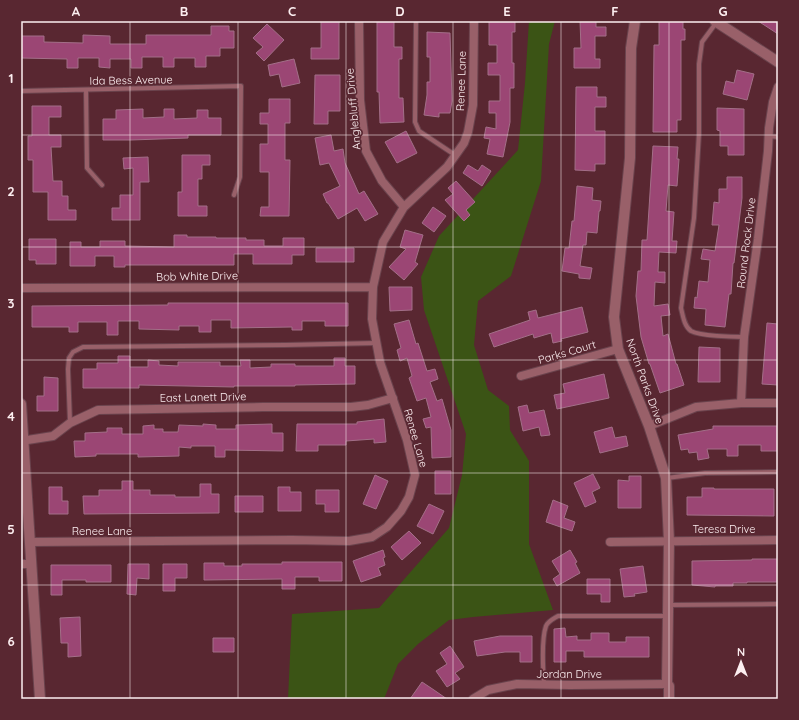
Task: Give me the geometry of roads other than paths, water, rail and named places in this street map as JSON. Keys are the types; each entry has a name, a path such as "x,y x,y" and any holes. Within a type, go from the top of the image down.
{"street":[{"name":"Anglebluff Drive","path":"359,21 360,100 366,151 382,181 404,207"},
{"name":"Renee Lane","path":"30,542 349,541 372,537 387,527 401,511 409,497 415,475 407,440 380,362 372,319 373,287 383,242 404,207 447,167 464,143 468,132 473,104 474,21"},
{"name":"North Parks Drive","path":"635,21 631,48 630,158 614,317 618,348 649,426 666,478 669,541 667,684 669,686 669,699"},
{"path":"716,22 778,62"},
{"name":"Round Rock Drive","path":"741,403 744,338 758,239 768,136 773,102 778,87"},
{"name":"Bob White Drive","path":"21,288 373,287"},
{"name":"Parks Court","path":"521,376 618,348"},
{"name":"East Lanett Drive","path":"22,441 53,436 70,423 98,410 351,407 368,405 393,398"},
{"path":"649,426 696,407 741,403 778,403"},
{"path":"21,404 22,441 30,542 26,564 36,632 40,699"},
{"name":"Teresa Drive","path":"610,542 778,540"},
{"name":"Jordan Drive","path":"473,699 488,690 517,684 667,684"}],"lane":[{"path":"416,21 415,122 419,131 455,155"},
{"path":"716,22 702,42 699,64 699,133 695,204 681,308 684,322 691,331 709,335 744,338"},
{"name":"Ida Bess Avenue","path":"21,91 242,86 240,177 234,195"},
{"path":"86,90 87,168 102,185"},
{"path":"768,136 778,137"},
{"path":"70,423 69,358 73,352 83,347 377,343"},
{"path":"666,478 705,473 778,472"},
{"path":"668,604 778,604"},
{"path":"544,685 543,648 546,626 549,621 558,616 668,616"}]}
